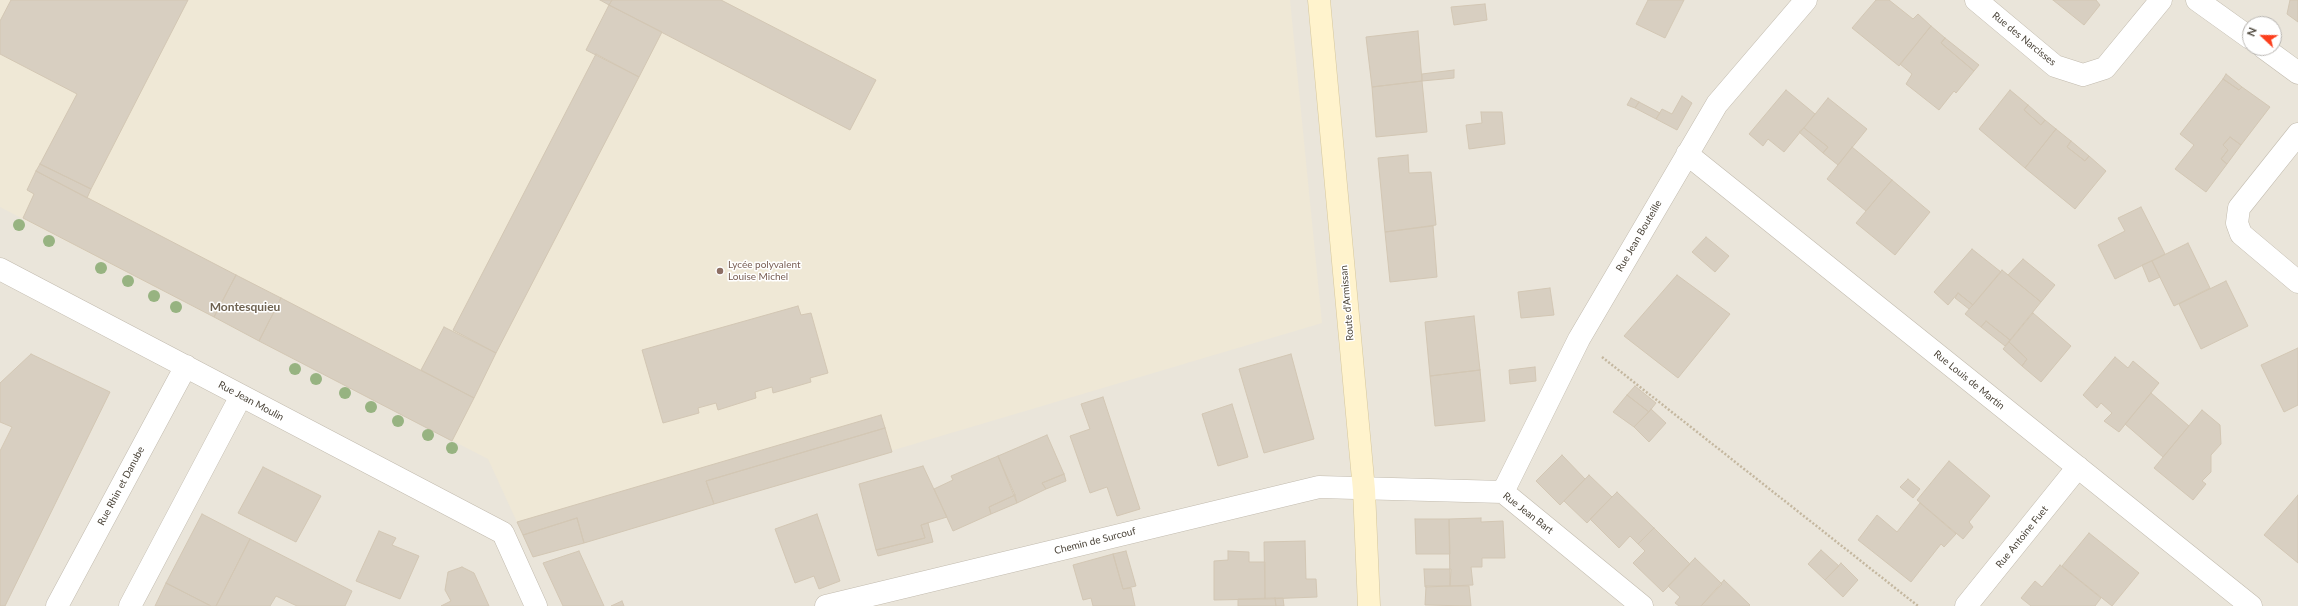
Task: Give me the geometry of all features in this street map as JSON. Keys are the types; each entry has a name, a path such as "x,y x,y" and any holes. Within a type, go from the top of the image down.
{"street":[{"name":"Route d'Armissan","path":"1319,0 1364,490 1370,606"},
{"name":"Rue Jean Bouteille","path":"1503,492 1579,340 1717,104 1806,0"},
{"name":"Rue des Narcisses","path":"1976,0 2055,66 2084,76 2105,68 2161,0"},
{"path":"2197,0 2242,32"},
{"path":"2275,56 2298,73"},
{"path":"2298,134 2239,208 2237,223 2241,234 2298,282"},
{"name":"Rue Louis de Martin","path":"1687,154 2251,606"},
{"name":"Rue Jean Moulin","path":"0,269 503,533 536,606"},
{"name":"Rue Rhin et Danube","path":"57,606 186,366"},
{"path":"130,606 241,396"},
{"name":"Rue Antoine Fuet","path":"1966,606 2078,467"},
{"name":"Chemin de Surcouf","path":"826,606 1319,487 1364,490"},
{"name":"Rue Jean Bart","path":"1364,490 1503,492 1642,606"}],"path":[{"path":"1579,340 1918,606"}],"shaded area":[{"path":"0,0 2298,0 2298,606 0,606"},
{"name":"Lycée polyvalent Louise Michel","path":"0,0 1290,0 1322,323 533,557 488,459 0,207"}],"building":[{"path":"11,0 188,0 91,189 40,164 77,94 0,54 0,21"},
{"path":"600,0 612,0 609,5"},
{"path":"612,0 721,0 876,80 850,130 609,5"},
{"path":"1648,0 1684,0 1665,38 1636,24"},
{"path":"1876,0 1889,0 1913,19 1918,14 1931,26 1899,66 1852,28"},
{"path":"2053,0 2096,0 2100,5 2084,25"},
{"path":"2290,0 2298,0 2298,22 2287,14"},
{"path":"1485,4 1487,20 1454,25 1451,7"},
{"path":"609,5 662,32 639,77 586,50"},
{"path":"1931,26 1945,38 1941,43 1974,71 1956,93 1954,91 1939,110 1906,84 1912,74 1900,64"},
{"path":"1418,31 1422,81 1372,87 1366,37"},
{"path":"1945,38 1979,65 1974,71 1941,43"},
{"path":"596,54 639,77 496,353 453,330"},
{"path":"1454,70 1454,78 1422,81 1422,74"},
{"path":"2226,74 2242,87 2239,90 2223,79"},
{"path":"2223,79 2239,90 2242,87 2270,107 2241,145 2230,137 2223,145 2228,150 2221,159 2227,164 2206,192 2175,169 2194,145 2180,134"},
{"path":"1422,81 1427,132 1376,137 1372,87"},
{"path":"1786,90 1815,114 1784,152 1768,139 1763,146 1749,134"},
{"path":"2010,90 2028,105 2024,110 2041,125 2045,120 2056,129 2025,168 1979,129"},
{"path":"1682,96 1692,103 1677,130 1656,119 1662,109 1672,114"},
{"path":"1631,98 1639,102 1635,108 1627,105"},
{"path":"1828,98 1867,129 1838,165 1823,153 1828,147 1804,128"},
{"path":"1639,102 1660,113 1656,119 1635,108"},
{"path":"2028,105 2045,120 2041,125 2024,110"},
{"path":"1481,112 1502,112 1505,144 1469,149 1466,125 1482,123"},
{"path":"1804,128 1828,147 1823,153 1799,132"},
{"path":"2056,129 2071,141 2067,147 2085,161 2089,156 2106,171 2075,209 2025,168"},
{"path":"2230,137 2241,145 2227,164 2221,159 2228,150 2223,145"},
{"path":"2071,141 2089,156 2085,161 2067,147"},
{"path":"1852,147 1892,180 1866,211 1827,179"},
{"path":"1408,155 1409,173 1431,172 1436,225 1385,232 1378,158"},
{"path":"40,164 91,189 87,198 36,171"},
{"path":"36,171 236,275 214,317 23,218 34,194 27,190"},
{"path":"1892,180 1930,212 1895,255 1856,223"},
{"path":"2141,207 2165,254 2115,279 2098,245 2125,231 2118,218"},
{"path":"1433,226 1437,277 1390,282 1385,232"},
{"path":"1706,237 1729,256 1715,272 1692,252"},
{"path":"2188,243 2210,288 2174,306 2152,261"},
{"path":"1972,249 2001,272 1973,305 1958,293 1948,305 1934,292"},
{"path":"2023,259 2055,285 2041,302 2008,275"},
{"path":"2152,261 2160,277 2149,282 2142,265"},
{"path":"2002,270 2041,302 2010,340 1986,321 1981,327 1965,314"},
{"path":"236,275 281,298 259,341 214,317"},
{"path":"1677,275 1730,314 1678,378 1624,336"},
{"path":"2226,281 2248,326 2201,349 2179,304"},
{"path":"1550,288 1554,315 1521,318 1518,292"},
{"path":"1958,293 1973,305 1969,309 1955,298"},
{"path":"281,298 474,398 452,441 259,341"},
{"path":"798,306 801,315 811,313 828,373 810,378 811,382 773,393 772,387 755,392 756,398 718,410 716,403 698,408 699,413 663,423 642,350"},
{"path":"2033,313 2071,346 2041,382 2022,366 2027,359 2009,342"},
{"path":"1474,316 1480,370 1430,376 1425,322"},
{"path":"1986,321 2010,340 2005,346 1981,327"},
{"path":"444,327 496,353 474,398 421,370"},
{"path":"2009,342 2027,359 2022,366 2003,349"},
{"path":"2298,348 2298,405 2284,412 2261,365"},
{"path":"31,354 110,392 5,606 0,606 0,451 12,427 0,422 0,383"},
{"path":"1291,354 1314,439 1264,453 1239,369"},
{"path":"2115,357 2128,368 2133,361 2159,383 2119,432 2104,421 2112,413 2101,403 2097,408 2083,395"},
{"path":"1535,367 1536,381 1510,384 1509,370"},
{"path":"1480,370 1485,421 1435,426 1430,376"},
{"path":"1635,386 1656,403 1649,412 1627,395"},
{"path":"2151,393 2189,426 2163,457 2125,424"},
{"path":"1627,395 1649,412 1634,427 1613,412"},
{"path":"1103,397 1140,509 1117,516 1107,487 1090,493 1070,436 1090,429 1081,404"},
{"path":"1232,404 1248,457 1218,466 1202,414"},
{"path":"1651,409 1666,423 1649,442 1634,427"},
{"path":"2202,410 2220,425 2221,444 2211,455 2211,472 2202,481 2206,484 2193,500 2154,468"},
{"path":"881,415 885,428 706,481 714,504 584,543 577,518 523,535 517,522"},
{"path":"885,428 892,452 714,504 706,481"},
{"path":"1047,435 1064,474 1042,483 1046,489 1017,503 998,456"},
{"path":"1562,455 1585,479 1560,505 1536,481"},
{"path":"998,456 1015,495 989,507 991,514 953,531 934,489 953,480 951,476"},
{"path":"1949,461 1990,496 1969,522 1973,527 1963,539 1917,500"},
{"path":"923,466 947,517 921,525 925,538 876,550 859,484"},
{"path":"263,467 321,496 296,542 238,513"},
{"path":"1064,474 1066,481 1046,489 1042,483"},
{"path":"1589,475 1612,497 1587,523 1564,501"},
{"path":"1908,479 1920,489 1913,498 1900,487"},
{"path":"1617,492 1654,528 1638,544 1630,536 1619,548 1590,519"},
{"path":"1015,495 1017,503 991,514 989,507"},
{"path":"2298,495 2298,563 2264,535"},
{"path":"1920,503 1956,534 1944,547 1941,544 1911,582 1858,540 1877,515 1897,532"},
{"path":"202,514 250,539 216,606 211,606 166,583"},
{"path":"817,514 840,581 819,589 814,576 795,583 775,529"},
{"path":"577,518 584,543 533,557 523,535"},
{"path":"1481,518 1481,522 1503,521 1505,558 1482,558 1482,567 1471,567 1473,585 1450,586 1449,519"},
{"path":"1415,519 1449,519 1450,554 1416,554"},
{"path":"928,523 933,542 878,556 876,550 925,538 921,525"},
{"path":"1654,528 1690,564 1663,592 1633,563 1645,551 1638,544"},
{"path":"379,531 396,538 392,545 419,556 400,599 356,581"},
{"path":"2089,533 2139,573 2112,606 2062,566"},
{"path":"250,539 352,591 345,606 297,606 276,596 270,606 216,606"},
{"path":"1305,541 1306,579 1316,579 1317,597 1265,599 1264,542"},
{"path":"1821,550 1839,566 1825,580 1808,564"},
{"path":"579,551 604,606 563,606 543,563"},
{"path":"1126,551 1136,586 1123,589 1113,554"},
{"path":"1228,551 1249,552 1249,562 1265,562 1265,599 1214,600 1214,561 1228,560"},
{"path":"1113,554 1123,589 1131,588 1135,606 1093,606 1091,598 1083,600 1073,565"},
{"path":"1695,558 1722,584 1701,606 1679,606 1675,603 1680,597 1668,586"},
{"path":"1841,563 1858,580 1843,597 1825,580"},
{"path":"2060,565 2101,598 2095,606 2031,606 2021,598 2035,581 2042,587"},
{"path":"462,567 474,573 489,606 441,606 451,601 445,590 448,572"},
{"path":"1424,569 1451,569 1450,586 1425,587"},
{"path":"1724,580 1750,605 1749,606 1701,606"},
{"path":"166,583 211,606 155,606"},
{"path":"1426,586 1469,586 1471,606 1425,605"},
{"path":"1275,598 1283,598 1284,606 1276,606"},
{"path":"1275,598 1276,606 1238,606 1238,599"},
{"path":"622,601 624,606 611,606"}],"place":[{"name":"Lycée polyvalent Louise Michel","path":"720,271"}],"district":[{"name":"Montesquieu","path":"245,307"}]}
